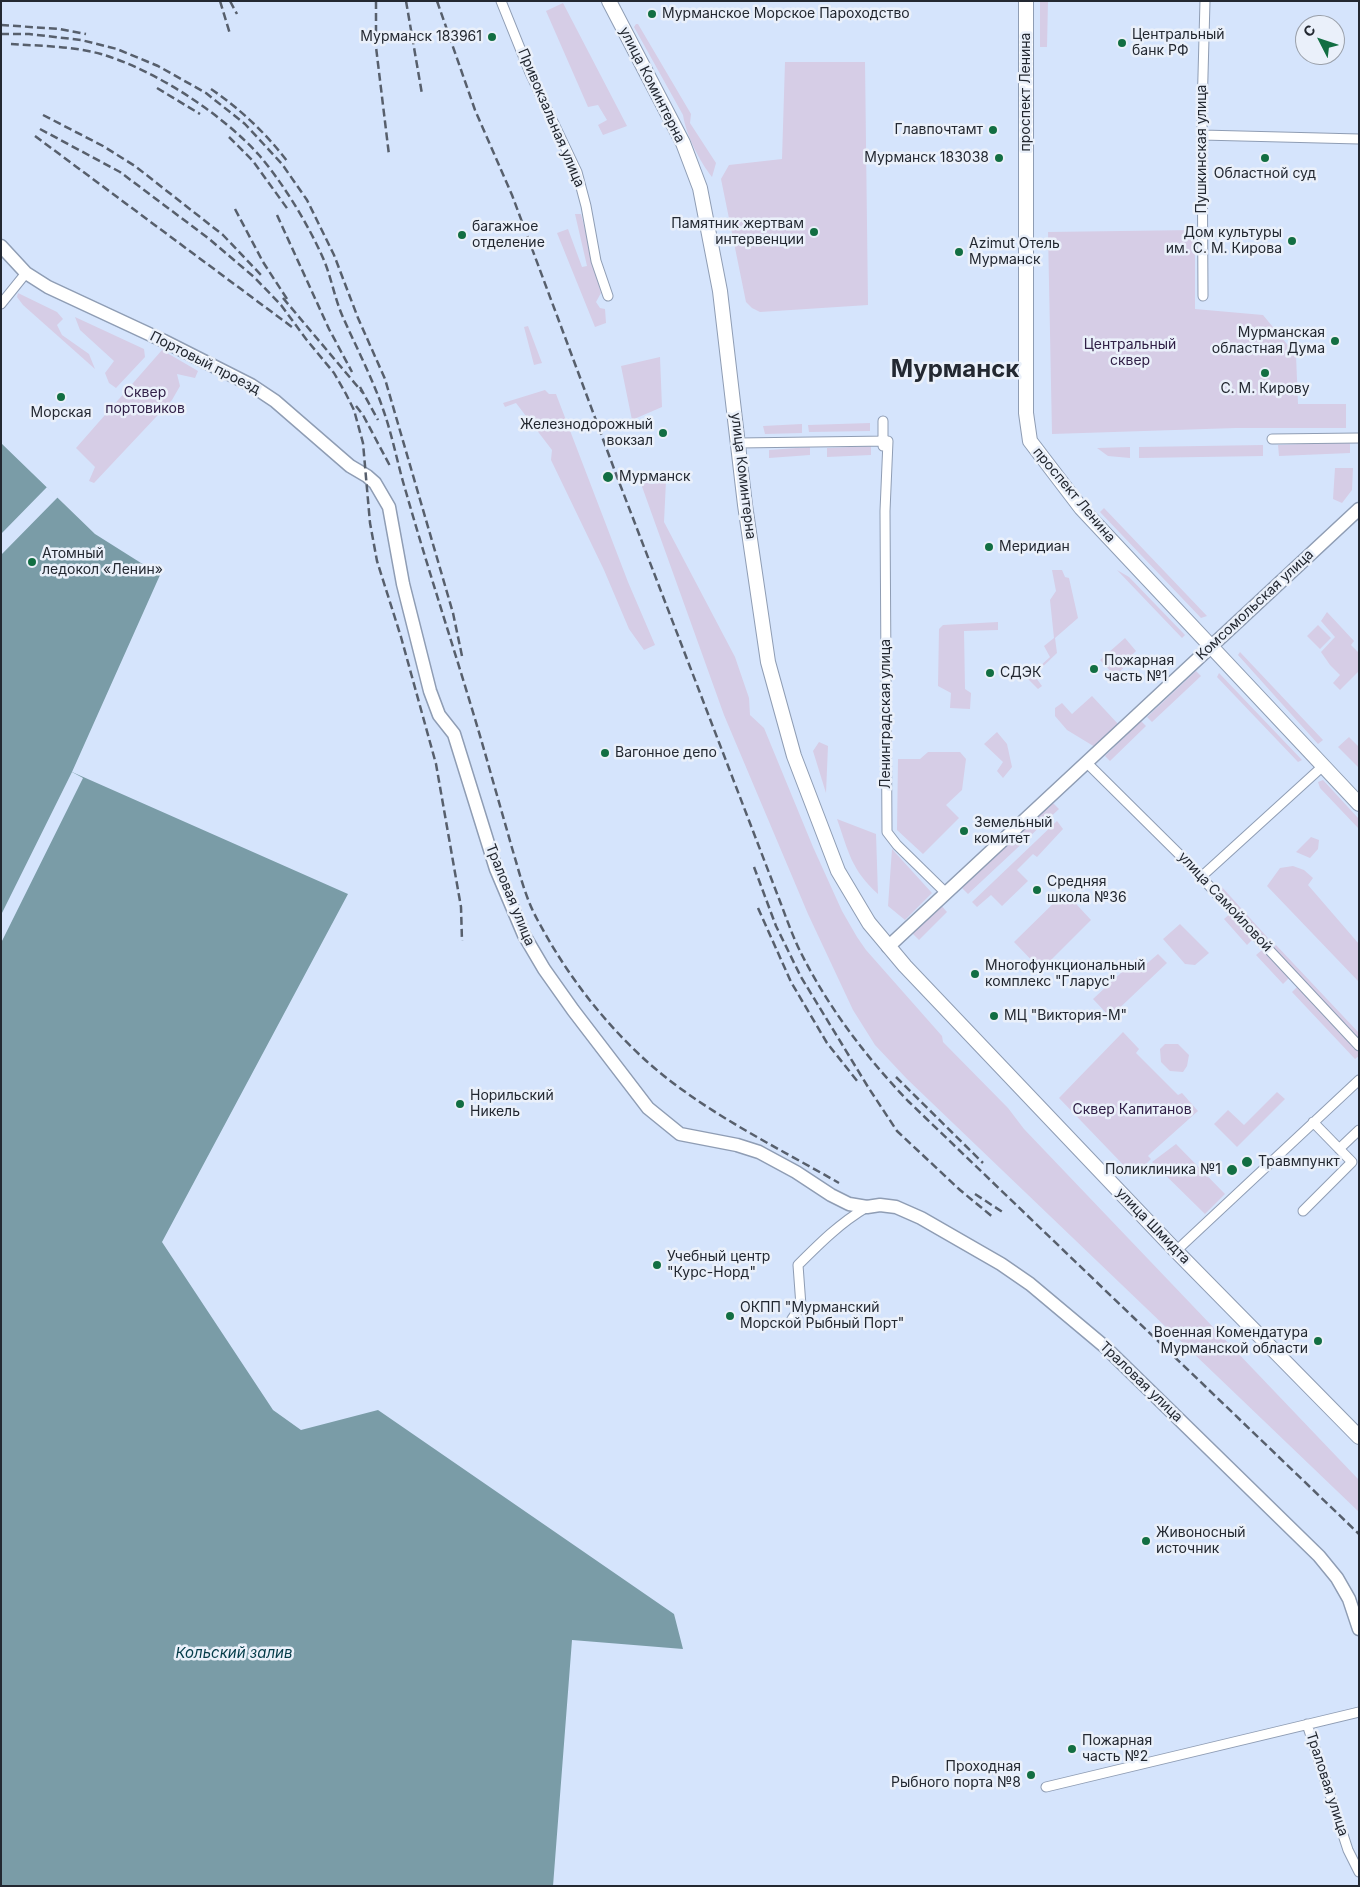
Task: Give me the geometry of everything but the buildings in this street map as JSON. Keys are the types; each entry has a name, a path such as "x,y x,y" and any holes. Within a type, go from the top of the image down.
{"main road":[{"name":"проспект Ленина","path":"1026,1 1026,413 1030,441 1086,514 1359,804"},
{"name":"улица Коминтерна","path":"610,2 683,143 700,188 720,291 745,506 768,662 786,732 838,871 869,923 888,947"},
{"name":"улица Шмидта","path":"888,947 1176,1251 1359,1437"}],"street":[{"name":"Привокзальная улица","path":"501,1 530,73 577,172 586,206 596,261 608,296"},
{"name":"Пушкинская улица","path":"1203,296 1202,135 1205,1"},
{"path":"1202,135 1359,139"},
{"name":"Портовый проезд","path":"1,246 26,273 48,287 221,368 262,392 350,466 375,483 389,507"},
{"path":"1,304 26,273"},
{"name":"Ленинградская улица","path":"883,421 885,441 887,832 897,845 946,893"},
{"path":"1272,439 1359,438"},
{"path":"738,443 885,441"},
{"name":"Траловая улица","path":"389,507 403,584 430,691 440,715 454,734 496,869 524,935 544,969 648,1108 680,1134 737,1145 759,1152 796,1172 835,1198 849,1204 867,1207 880,1205 896,1207 921,1218 1001,1264 1030,1284 1104,1346 1150,1389 1319,1556 1350,1599 1359,1629"},
{"name":"Комсомольская улица","path":"888,947 1359,509"},
{"name":"улица Самойловой","path":"1086,762 1201,877 1359,1046"},
{"path":"1201,877 1323,766"},
{"path":"1176,1251 1359,1080"},
{"path":"1303,1211 1355,1165 1313,1122"},
{"path":"1339,1149 1359,1130"},
{"name":"Траловая улица","path":"792,1319 801,1306 798,1265 845,1220 867,1207"},
{"name":"Траловая улица","path":"1046,1787 1359,1712"},
{"name":"Траловая улица","path":"1307,1724 1348,1850 1359,1872"}],"green space":[{"path":"1040,1 1048,1 1047,47 1040,47"},
{"path":"563,3 627,126 603,135 598,125 607,120 598,105 588,107 546,11"},
{"path":"638,24 691,114 690,123 716,163 712,177 694,148 683,115 634,27"},
{"path":"785,62 865,62 868,305 760,312 746,302 721,179 729,165 782,159"},
{"path":"575,214 581,214 601,293 596,302 600,308 605,309 606,323 595,327 557,233 568,229 582,267 587,266"},
{"name":"Центральный сквер","path":"1195,230 1195,309 1263,315 1296,355 1298,404 1346,404 1346,428 1236,428 1052,434 1048,232"},
{"path":"18,293 57,312 63,319 57,325 62,335 89,354 95,369 23,305 17,297"},
{"path":"75,317 144,349 145,357 116,388 109,383 105,373 114,361 80,330"},
{"path":"528,326 542,363 534,365 524,327"},
{"name":"Сквер портовиков","path":"162,350 198,371 195,378 177,374 180,386 172,400 94,483 89,481 95,467 76,448"},
{"path":"660,357 662,407 632,420 621,366"},
{"path":"545,390 549,394 556,394 628,582 655,645 644,650 629,629 604,570 551,460 552,450 516,403 505,407 503,403"},
{"path":"870,423 870,431 809,432 808,425"},
{"path":"802,424 802,433 765,434 763,426"},
{"path":"1350,442 1350,453 1279,456 1278,445"},
{"path":"1263,445 1263,456 1139,458 1139,447"},
{"path":"871,446 871,455 827,457 827,448"},
{"path":"810,447 810,455 769,458 769,450"},
{"path":"1130,447 1130,458 1108,456 1097,448"},
{"path":"1335,468 1353,468 1352,490 1342,503 1333,499"},
{"path":"640,481 652,484 666,481 664,522 735,657 749,698 750,715 764,728 813,847 842,911 866,950 942,1036 943,1042 1008,1108 1024,1129 1359,1480 1359,1512 907,1079 875,1045 853,1010 808,914 724,715"},
{"path":"1104,508 1207,616 1201,618 1100,512"},
{"path":"1052,570 1062,570 1065,577 1069,578 1078,618 1055,638 1057,653 1034,675 1042,686 1038,689 1027,678 1050,657 1044,646 1054,638 1050,600 1056,591"},
{"path":"1117,570 1129,577 1185,635 1182,638"},
{"path":"1327,612 1354,641 1351,645 1359,653 1359,671 1340,690 1333,683 1340,675 1321,652 1335,637 1321,621"},
{"path":"998,622 998,630 964,631 965,689 971,693 970,709 950,708 951,693 938,686 939,629 943,625"},
{"path":"1318,625 1331,638 1320,649 1307,636"},
{"path":"1125,638 1136,651 1132,655 1134,658 1115,676 1100,660"},
{"path":"1240,652 1323,740 1318,744 1238,655"},
{"path":"1196,671 1201,676 1152,722 1147,717"},
{"path":"1219,673 1302,760 1298,762 1217,677"},
{"path":"1092,696 1119,725 1095,747 1067,730 1055,716 1055,708 1062,703 1072,714"},
{"path":"1141,721 1146,726 1110,761 1105,756"},
{"path":"997,732 1007,744 1012,767 1003,778 997,771 1003,762 984,744"},
{"path":"1349,737 1359,747 1359,768 1338,747"},
{"path":"819,742 828,746 826,793 813,751"},
{"path":"928,752 960,752 966,759 962,790 946,805 959,818 923,854 897,830 898,759 920,759"},
{"path":"1323,780 1359,819 1359,829 1320,788 1318,782"},
{"path":"1053,803 1059,809 968,894 962,888"},
{"path":"837,819 876,834 878,894 856,868"},
{"path":"1057,821 1063,829 1037,857 1033,854 1017,870 1028,881 1002,906 991,895 977,907 972,902"},
{"path":"1311,837 1319,840 1318,849 1310,858 1296,852"},
{"path":"892,849 932,893 905,920 888,906"},
{"path":"1293,866 1304,870 1313,878 1308,885 1359,944 1358,981 1267,886 1280,868"},
{"path":"1221,886 1268,938 1264,942 1216,890"},
{"path":"1065,892 1091,920 1041,970 1014,942"},
{"path":"940,904 947,912 919,940 911,932"},
{"path":"1231,913 1253,939 1247,945 1224,919"},
{"path":"1180,924 1209,953 1195,965 1185,964 1163,939"},
{"path":"1276,945 1359,1033 1359,1042 1272,949"},
{"path":"1262,950 1289,978 1283,984 1256,955"},
{"path":"1158,954 1167,963 1110,1017 1093,999 1137,958 1144,966"},
{"path":"1297,987 1359,1051 1359,1056 1355,1059 1292,992"},
{"name":"Сквер Капитанов","path":"1123,1032 1139,1049 1136,1053 1178,1095 1182,1093 1198,1111 1148,1156 1151,1159 1134,1176 1059,1098"},
{"path":"1165,1044 1178,1044 1189,1055 1187,1066 1183,1072 1170,1071 1161,1062 1160,1049"},
{"path":"1277,1092 1285,1099 1237,1147 1214,1124 1228,1110 1244,1125"},
{"path":"1176,1144 1225,1194 1205,1214 1152,1162"}],"water":[{"name":"Кольский залив","path":"1,443 95,534 160,575 72,772 348,894 162,1242 273,1410 301,1430 378,1410 674,1614 683,1649 572,1640 553,1886 1,1886"}],"pier":[{"path":"47,487 58,497 1,555 1,534"},
{"path":"72,772 83,778 1,943 1,915"}],"railway":[{"path":"220,1 230,34"},
{"path":"230,1 237,14"},
{"path":"376,1 376,47 389,155"},
{"path":"406,1 422,94"},
{"path":"437,1 475,110 512,195 616,474 790,928 801,953 823,993 877,1067 908,1101 1359,1534"},
{"path":"1,25 60,29 86,34"},
{"path":"1,34 29,34 81,40 117,49 158,66 206,93 245,124 282,164 307,200 334,255 358,318 385,379 453,613 462,656"},
{"path":"11,44 90,51 122,61 165,82 207,109 244,139 277,178 317,245 342,315 380,400 523,884 533,911 548,938 571,975 611,1026 664,1076 712,1110 839,1183"},
{"path":"157,88 200,114"},
{"path":"211,89 252,122 287,161"},
{"path":"43,115 103,146 135,166 223,235 262,276"},
{"path":"40,129 120,172 208,238 254,277 281,305 334,373 346,394 354,410 363,443 370,523 377,561 401,637 436,764 461,907 462,941"},
{"path":"35,136 292,327"},
{"path":"229,137 253,161 289,211"},
{"path":"235,209 263,262 289,302"},
{"path":"277,215 329,329 352,372"},
{"path":"283,298 363,393"},
{"path":"360,387 378,420"},
{"path":"356,406 363,415 390,466"},
{"path":"754,867 776,926 801,977 897,1131 960,1190 994,1218"},
{"path":"758,908 791,982 827,1043 858,1082"},
{"path":"896,1077 983,1163"},
{"path":"975,1194 1004,1213"}],"place":[{"name":"Мурманское Морское Пароходство","path":"652,14"},
{"name":"Мурманск 183961","path":"492,37"},
{"name":"Центральный банк РФ","path":"1122,43"},
{"name":"Главпочтамт","path":"993,130"},
{"name":"Мурманск 183038","path":"999,158"},
{"name":"Областной суд","path":"1265,158"},
{"name":"Памятник жертвам интервенции","path":"814,232"},
{"name":"багажное отделение","path":"462,235"},
{"name":"Дом культуры им. С. М. Кирова","path":"1292,241"},
{"name":"Azimut Отель Мурманск","path":"959,252"},
{"name":"Мурманская областная Дума","path":"1335,341"},
{"name":"С. М. Кирову","path":"1265,373"},
{"name":"Морская","path":"61,397"},
{"name":"Железнодорожный вокзал","path":"663,433"},
{"name":"Мурманск","path":"608,477"},
{"name":"Меридиан","path":"989,547"},
{"name":"Атомный ледокол «Ленин»","path":"32,562"},
{"name":"Пожарная часть №1","path":"1094,669"},
{"name":"СДЭК","path":"990,673"},
{"name":"Вагонное депо","path":"605,753"},
{"name":"Земельный комитет","path":"964,831"},
{"name":"Средняя школа №36","path":"1037,890"},
{"name":"Многофункциональный комплекс \"Гларус\"","path":"975,974"},
{"name":"МЦ \"Виктория-М\"","path":"994,1016"},
{"name":"Норильский Никель","path":"460,1104"},
{"name":"Травмпункт","path":"1247,1162"},
{"name":"Поликлиника №1","path":"1232,1170"},
{"name":"Учебный центр \"Курс-Норд\"","path":"657,1265"},
{"name":"ОКПП \"Мурманский Морской Рыбный Порт\"","path":"730,1316"},
{"name":"Военная Комендатура Мурманской области","path":"1318,1341"},
{"name":"Живоносный источник","path":"1146,1541"},
{"name":"Пожарная часть №2","path":"1072,1749"},
{"name":"Проходная Рыбного порта №8","path":"1031,1775"}],"district":[{"name":"Мурманск","path":"955,370"}]}
